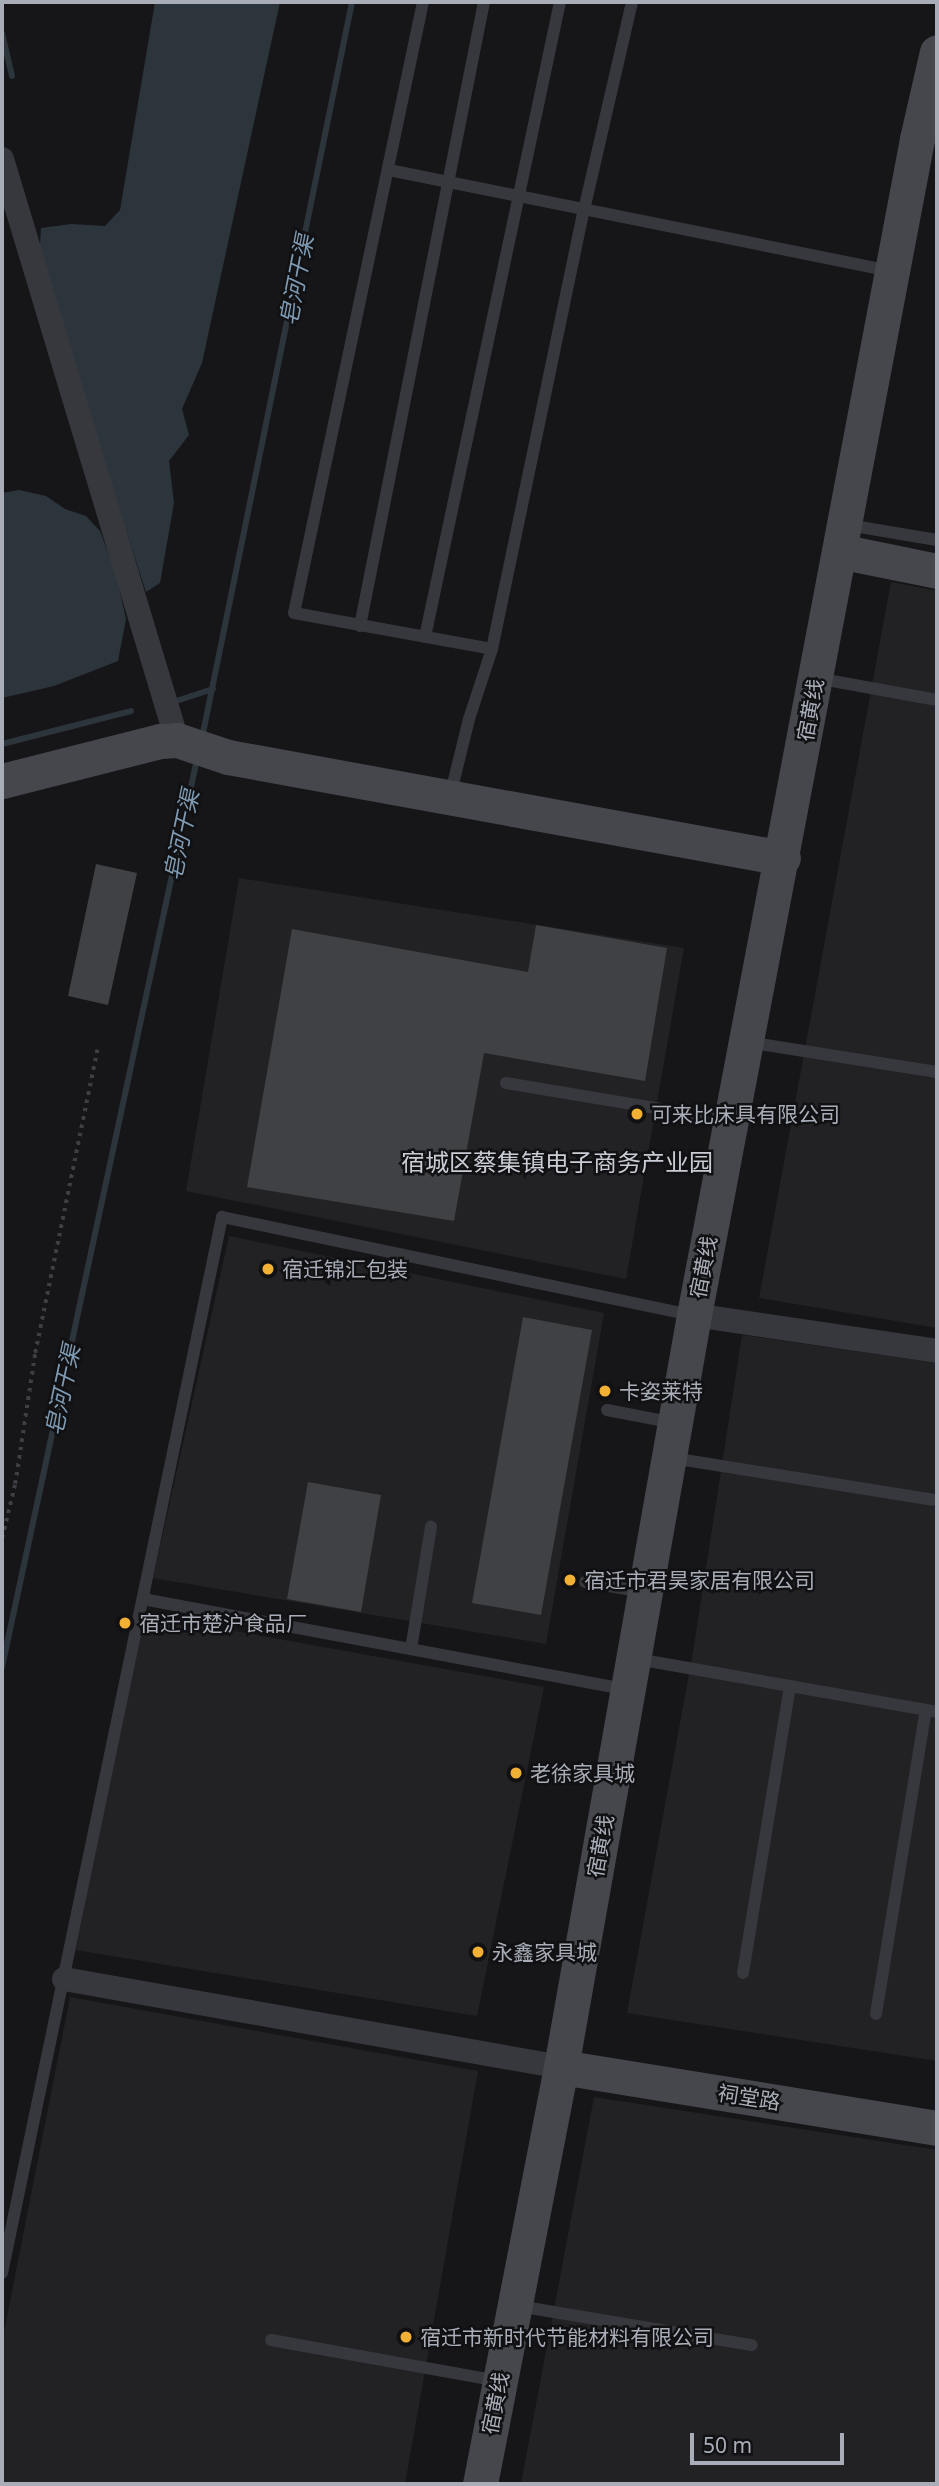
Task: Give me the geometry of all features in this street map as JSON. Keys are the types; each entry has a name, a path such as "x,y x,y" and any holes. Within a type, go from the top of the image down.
{"main road":[{"name":"宿黄线","path":"480,2484 561,2067 694,1315 783,858 892,271 937,52"},
{"path":"841,537 937,571"},
{"path":"2,781 160,741 180,742 228,757 783,858"},
{"name":"祠堂路","path":"561,2067 937,2128"}],"street":[{"path":"2,159 180,742"},
{"path":"694,1315 937,1351"},
{"path":"64,1979 561,2067"}],"lane":[{"path":"423,2 294,613 492,649"},
{"path":"360,626 484,2"},
{"path":"425,637 560,2"},
{"path":"450,797 468,719 492,649 584,210 632,2"},
{"path":"389,170 892,271"},
{"path":"841,537 937,540"},
{"path":"816,678 937,700"},
{"path":"747,1042 937,1072"},
{"path":"506,1083 732,1121"},
{"path":"2,2273 222,1217 694,1315"},
{"path":"607,1410 675,1423"},
{"path":"669,1458 933,1500"},
{"path":"411,1649 431,1527"},
{"path":"585,1581 645,1592"},
{"path":"144,1599 411,1649 630,1674 790,1686 931,1711 876,2014"},
{"path":"743,1973 790,1686"},
{"path":"515,2305 752,2345"},
{"path":"271,2340 500,2381"}],"path":[{"path":"2,1538 15,1484 35,1353 98,1046"}],"shaded area":[{"path":"155,2 280,2 202,363 182,409 189,435 169,461 174,503 160,583 146,592 39,261 41,228 71,224 105,226 120,210"},
{"path":"19,490 46,496 65,509 86,516 100,531 115,571 126,619 118,661 54,686 2,698 2,493"},
{"path":"891,582 937,591 937,1328 759,1298"},
{"path":"239,878 684,948 626,1279 186,1191"},
{"path":"229,1236 604,1313 546,1644 153,1578"},
{"path":"742,1335 937,1363 937,2061 627,2013 693,1652"},
{"path":"141,1614 544,1687 477,2016 76,1950"},
{"path":"70,1997 478,2071 405,2484 2,2484 2,2342"},
{"path":"594,2097 937,2150 937,2484 521,2484"}],"building":[{"path":"96,864 137,873 108,1005 68,996"},
{"path":"536,925 667,948 645,1081 484,1053 454,1221 247,1187 292,929 528,972"},
{"path":"523,1317 592,1330 541,1615 472,1603"},
{"path":"308,1482 381,1495 361,1612 287,1599"}],"waterway":[{"name":"皂河干渠","path":"202,738 352,2"},
{"path":"2,33 12,76"},
{"path":"173,702 213,689"},
{"path":"2,744 131,711"},
{"name":"皂河干渠","path":"2,1667 197,759"}],"place":[{"name":"可来比床具有限公司","path":"637,1114"},
{"name":"宿迁锦汇包装","path":"268,1269"},
{"name":"卡姿莱特","path":"605,1391"},
{"name":"宿迁市君昊家居有限公司","path":"570,1580"},
{"name":"宿迁市楚沪食品厂","path":"125,1623"},
{"name":"老徐家具城","path":"516,1773"},
{"name":"永鑫家具城","path":"478,1952"},
{"name":"宿迁市新时代节能材料有限公司","path":"406,2337"}],"district":[{"name":"宿城区蔡集镇电子商务产业园","path":"557,1162"}]}
